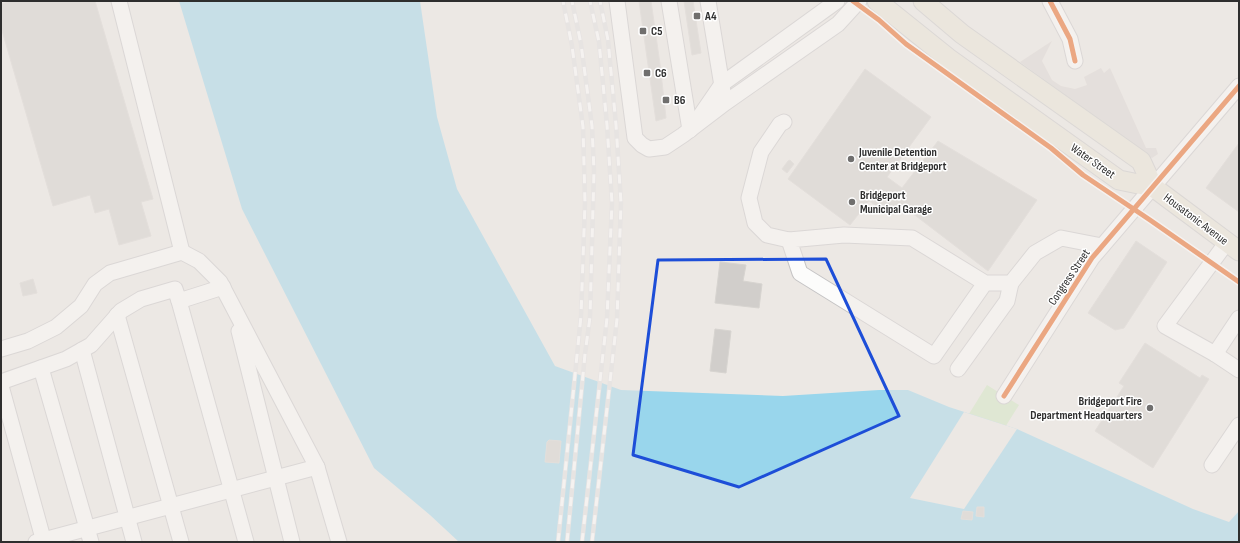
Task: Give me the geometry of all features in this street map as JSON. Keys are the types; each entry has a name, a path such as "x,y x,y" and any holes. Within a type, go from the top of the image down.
{"main road":[{"name":"Water Street","path":"877,1 948,58 1119,180 1152,187"},
{"path":"923,1 962,34 1141,161 1152,187"},
{"name":"Housatonic Avenue","path":"1152,187 1233,247"}],"street":[{"path":"119,1 182,252"},
{"path":"617,1 636,138 642,145 649,149 665,147 690,130 725,103 838,24 859,1"},
{"path":"669,1 690,130"},
{"path":"708,1 725,103"},
{"path":"690,130 722,84 837,1"},
{"path":"1050,1 1070,39 1075,61"},
{"name":"Congress Street","path":"1004,396 1092,258 1239,86"},
{"path":"784,122 780,124 761,152 749,198 755,223 767,235 789,240 844,235 912,238 985,284 1011,283"},
{"path":"958,369 1007,301 1011,283 1035,253 1061,238 1102,246"},
{"path":"789,240 800,273 934,356 985,284"},
{"path":"1233,247 1164,326 1215,354 1239,370"},
{"path":"1,349 28,342 56,327 81,306 95,284 110,273 182,252 199,260 223,287 317,467 339,542"},
{"path":"179,301 223,287"},
{"path":"1,382 66,359 91,345 121,311 141,299 175,289 246,542"},
{"path":"233,307 292,542"},
{"path":"116,315 182,542"},
{"path":"1215,354 1239,318"},
{"path":"82,350 134,542"},
{"path":"41,368 89,535"},
{"path":"1,386 41,541 89,535 127,518 317,467"},
{"path":"1212,465 1239,425"}],"highlighted area":[{"path":"826,259 899,416 739,487 633,455 658,260"}],"green space":[{"path":"987,385 1019,405 957,504 916,499"}],"shaded area":[{"path":"1052,41 1042,61 1052,80 1061,86 1075,89 1087,85 1084,77 1101,68 1104,73 1110,68 1146,148 1156,148 1158,154 1152,158 1020,62"}],"water":[{"path":"179,1 420,1 437,117 457,189 555,366 621,390 783,396 879,390 908,390 949,407 1017,429 1193,509 1229,522 1239,511 1239,542 459,542 430,515 374,468 242,209"}],"pier":[{"path":"964,412 1017,429 964,509 910,498"}],"building":[{"path":"12,1 95,1 153,199 141,202 151,236 119,245 109,209 95,213 90,195 53,206 1,27 1,4"},
{"path":"639,1 651,1 660,64 666,118 656,121"},
{"path":"684,1 693,1 701,53 692,55"},
{"name":"Juvenile Detention Center at Bridgeport","path":"865,69 931,117 887,177 902,188 938,141 1037,200 988,271 899,203 890,215 869,201 850,225 788,179"},
{"path":"1239,143 1239,212 1206,188"},
{"path":"790,160 794,164 787,173 782,169"},
{"path":"1136,241 1167,262 1124,328 1115,330 1088,313"},
{"path":"720,262 746,265 743,281 762,284 759,308 715,303"},
{"path":"33,279 37,293 23,296 20,283"},
{"path":"715,329 731,331 726,373 710,371"},
{"name":"Bridgeport Fire Department Headquarters","path":"1145,343 1200,378 1202,375 1209,379 1153,468 1095,431 1124,386 1119,383"},
{"path":"549,440 561,441 559,463 545,462 547,442"},
{"path":"977,507 984,507 984,517 976,516"},
{"path":"963,511 973,512 972,520 961,519"}],"railway":[{"path":"558,542 581,316 585,203 583,127 572,46 563,1"},
{"path":"567,542 585,354 590,317 594,171 592,126 581,44 572,1"},
{"path":"582,542 607,318 612,203 607,125 599,42 590,1"},
{"path":"592,542 617,319 621,203 616,125 608,40 600,1"}],"cycle path":[{"path":"853,1 879,20 906,44 1051,148 1083,175 1239,282"},
{"path":"1050,1 1070,39 1075,61"},
{"path":"1004,396 1092,258 1239,86"}],"place":[{"name":"A4","path":"697,16"},
{"name":"C5","path":"643,31"},
{"name":"C6","path":"647,73"},
{"name":"B6","path":"666,100"},
{"name":"Juvenile Detention Center at Bridgeport","path":"851,159"},
{"name":"Bridgeport Municipal Garage","path":"852,202"},
{"name":"Bridgeport Fire Department Headquarters","path":"1150,408"}]}
